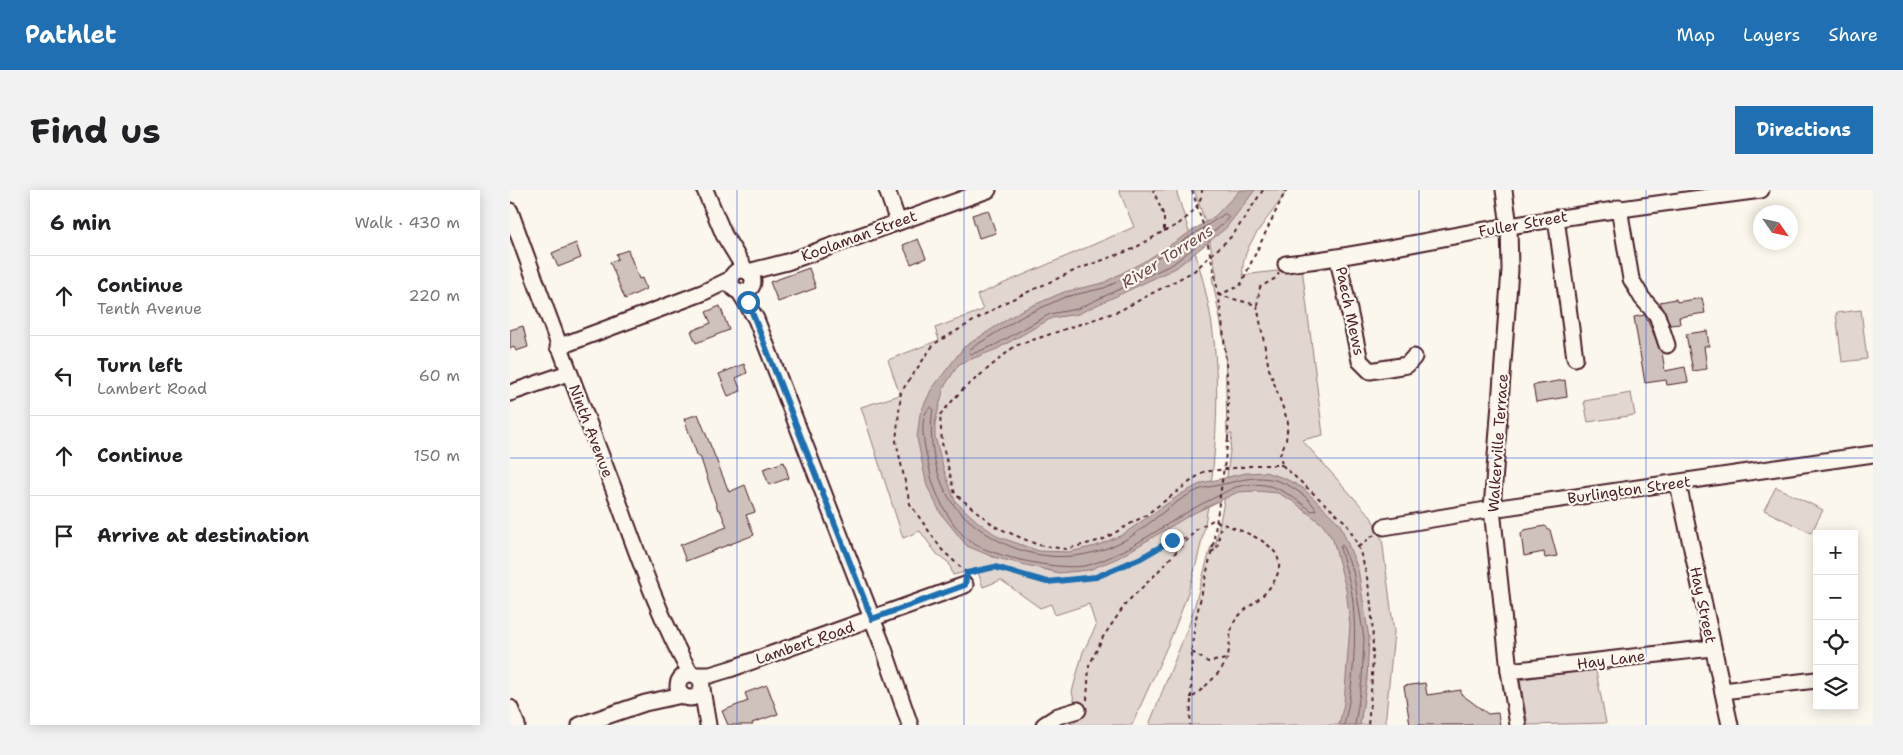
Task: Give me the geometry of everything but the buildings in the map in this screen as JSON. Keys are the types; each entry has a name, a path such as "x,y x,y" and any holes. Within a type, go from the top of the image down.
{"street":[{"path":"706,190 872,619 910,725"},
{"path":"887,190 898,222"},
{"name":"Koolaman Street","path":"558,347 988,190"},
{"name":"Walkerville Terrace","path":"1504,190 1509,226 1510,270 1492,509 1509,672 1518,725"},
{"name":"Fuller Street","path":"1286,264 1338,258 1618,208 1761,190"},
{"path":"1618,208 1630,280 1657,315 1667,345"},
{"name":"Ninth Avenue","path":"510,211 558,347 653,594 677,649 675,664 689,685 706,725"},
{"path":"1556,218 1575,358"},
{"name":"Paech Mews","path":"1338,258 1360,361 1370,371 1407,365 1414,358"},
{"path":"510,393 568,373"},
{"name":"Burlington Street","path":"1384,527 1492,509 1678,484 1873,454"},
{"name":"Hay Street","path":"1678,484 1730,725"},
{"name":"Lambert Road","path":"580,725 645,703 710,675 872,619 966,579"},
{"name":"Hay Lane","path":"1509,672 1712,648"},
{"path":"1723,691 1813,680"},
{"path":"510,708 517,725"},
{"path":"1044,725 1058,716 1078,710"}],"path":[{"path":"1152,190 1164,216 1164,231"},
{"path":"1190,725 1192,652 1196,618 1212,552 1228,439 1229,383 1215,276 1205,231 1192,190"},
{"path":"1189,538 1172,540 1141,558 1096,577 1047,582 995,567 966,579 942,550 910,504 896,441 901,392 934,344 1006,302 1076,270 1133,249 1182,220 1201,202 1202,190"},
{"path":"1263,190 1233,235 1194,271 1119,311 1015,346 961,391 940,415 942,443 955,494 996,527 1038,545 1066,549 1102,540 1146,515 1204,472 1257,465 1282,465"},
{"path":"1218,295 1240,286 1286,190"},
{"path":"1286,264 1276,278 1260,287 1257,305 1269,370 1288,422 1286,440 1280,455 1282,465 1344,522 1351,531 1358,547 1371,606 1373,639 1373,679 1368,725"},
{"path":"1218,295 1257,305"},
{"path":"1078,710 1087,702 1089,666 1103,637 1127,602 1197,529 1213,520 1266,542 1276,552 1278,564 1276,577 1266,592 1241,613 1233,624 1227,659 1191,699"},
{"path":"1212,552 1217,549 1221,524"},
{"path":"1358,547 1384,527"},
{"path":"1192,652 1208,662 1227,659"}],"shaded area":[{"path":"1119,190 1176,190 1199,265 1212,322 1217,402 1213,468 1203,533 1188,592 1169,643 1132,725 1069,725 1079,720 1072,692 1083,652 1096,626 1089,604 1055,615 1051,604 1040,608 1001,580 983,587 977,569 953,575 949,563 937,554 920,531 903,538 861,407 900,395 888,360 939,340 935,328 983,310 977,295 1134,227"},
{"path":"1194,190 1287,190 1246,252 1243,275 1302,268 1323,435 1302,440 1371,517 1382,539 1394,632 1385,725 1149,725 1190,622 1211,547 1215,547 1224,501 1232,434 1227,434 1225,345 1212,277 1217,277 1206,224"},
{"path":"1861,310 1867,359 1842,362 1836,313"},
{"path":"1631,393 1635,415 1588,422 1584,401"},
{"path":"1776,487 1823,510 1811,533 1764,510"},
{"path":"1595,666 1606,723 1528,725 1520,680"}],"water":[{"name":"River Torrens","path":"1240,190 1255,190 1226,228 1176,268 1078,314 1052,318 997,349 959,364 944,387 935,423 935,437 955,501 978,522 999,537 1039,551 1069,552 1096,546 1122,535 1181,494 1202,483 1246,473 1265,472 1284,478 1303,488 1340,524 1358,569 1369,638 1367,680 1360,725 1339,725 1344,703 1350,625 1346,589 1333,540 1322,524 1294,502 1278,493 1238,492 1190,515 1118,558 1089,570 1059,573 993,557 967,546 941,514 927,486 917,438 920,414 931,390 964,347 1020,311 1064,292 1103,283 1147,260 1215,216"}],"route":[{"path":"748,302 872,619 965,585 967,573 995,567 1047,582 1072,581 1096,577 1117,569 1172,540"}]}
